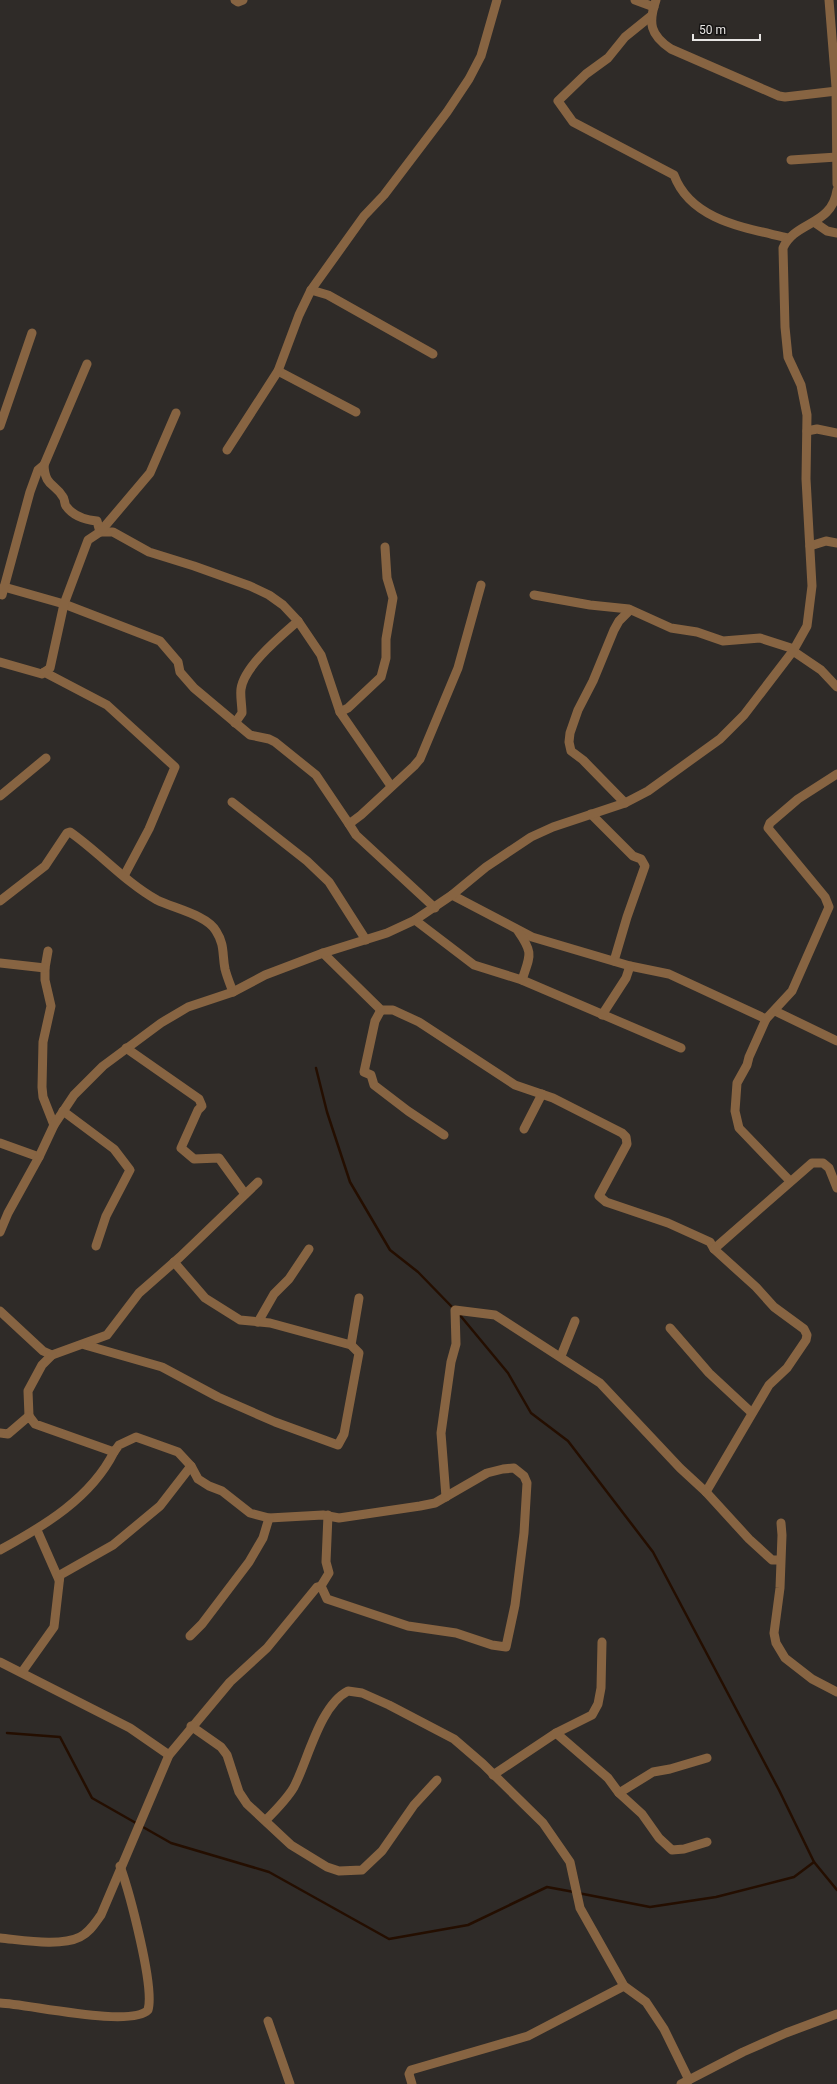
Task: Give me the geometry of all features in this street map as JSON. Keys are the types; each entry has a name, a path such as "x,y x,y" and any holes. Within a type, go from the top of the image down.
{"street":[{"path":"235,0 238,2 243,0"},
{"path":"227,450 278,371 299,315 311,290 364,216 384,195 447,112 469,80 481,56 497,0"},
{"path":"635,0 653,8"},
{"path":"829,0 836,61 837,184"},
{"path":"653,8 651,25 655,35 667,46 771,94 785,97 837,91"},
{"path":"653,8 625,37 608,58 586,74 558,101 573,122 674,176 679,188 707,214 731,224 788,238"},
{"path":"791,160 837,157"},
{"path":"0,1232 8,1213 39,1157 54,1124 86,1082 126,1048 181,1010 234,992 265,975 323,953 387,933 415,920 435,908 486,868 531,838 553,826 625,803 648,791 720,739 744,715 794,650 807,626 812,586 806,479 808,431 807,415 801,385 788,357 785,327 784,248 788,238 826,214 832,207 837,190"},
{"path":"814,222 827,231 837,233"},
{"path":"311,290 328,295 433,354"},
{"path":"0,426 32,333"},
{"path":"87,364 44,465 44,474 48,482 63,496 66,506 88,521 97,521 100,532"},
{"path":"278,371 356,412"},
{"path":"0,662 42,674 52,663 64,604 88,540 100,532 150,474 176,413"},
{"path":"808,431 817,429 837,433"},
{"path":"44,465 38,470 30,492 2,590 64,604 160,641 178,662 180,672 194,688 250,735 269,738 316,776 356,835 435,908"},
{"path":"100,532 113,532 149,552 250,586 278,602 298,621 321,655 340,712 391,786"},
{"path":"810,546 826,541 837,543"},
{"path":"340,712 348,708 381,677 386,658 386,639 394,598 387,578 385,547"},
{"path":"348,824 361,815 420,759 458,668 482,585"},
{"path":"534,595 590,605 630,610 671,628 697,632 723,641 760,638 794,650 821,670 837,687"},
{"path":"625,803 584,760 571,751 569,742 570,733 578,710 593,681 618,621 630,610"},
{"path":"235,723 242,713 240,689 259,656 298,621"},
{"path":"44,672 107,705 175,767 149,829 124,876"},
{"path":"0,796 46,758"},
{"path":"790,1181 739,1128 735,1117 737,1083 747,1065 749,1057 766,1019 792,991 829,907 825,897 768,828 770,823 798,799 837,774"},
{"path":"232,802 307,861 329,882 366,940"},
{"path":"591,814 633,856 641,859 645,866 627,916 614,961"},
{"path":"0,901 45,866 70,832 124,876 158,900 209,922 216,930 224,949 224,967 234,992"},
{"path":"452,895 518,931 630,966 669,974 766,1019"},
{"path":"415,920 474,965 522,980 681,1048"},
{"path":"518,931 527,943 530,953 522,980"},
{"path":"48,951 45,968 45,980 51,1006 43,1042 42,1087 43,1097 54,1124"},
{"path":"323,953 381,1010 393,1010 419,1022 515,1084 542,1094 589,1116 626,1138 627,1144 599,1196 606,1202 676,1226 710,1242 714,1249 756,1287 774,1307 804,1329 807,1335 806,1340 787,1368 769,1385 706,1492"},
{"path":"0,963 45,968"},
{"path":"602,1015 626,978 630,966"},
{"path":"381,1010 376,1021 364,1072 371,1075 374,1084 408,1111 444,1135"},
{"path":"775,1011 837,1041"},
{"path":"126,1048 199,1099 202,1106 198,1110 181,1148 194,1159 219,1158 245,1194"},
{"path":"524,1129 542,1094"},
{"path":"63,1111 114,1149 130,1170 106,1216 96,1246"},
{"path":"0,1143 39,1157"},
{"path":"714,1249 812,1163 823,1163 829,1168 836,1185"},
{"path":"114,1452 35,1424 29,1416 28,1391 42,1365 52,1356 85,1345 107,1335 138,1293 174,1262 258,1182"},
{"path":"258,1322 274,1294 289,1279 309,1249"},
{"path":"85,1345 162,1367 218,1397 275,1422 338,1445 344,1434 359,1353 352,1345 258,1322 240,1320 205,1298 174,1262"},
{"path":"352,1345 359,1298"},
{"path":"446,1497 441,1434 451,1362 456,1344 455,1310 495,1315 561,1356 604,1386 680,1468 706,1492 749,1539 772,1560 780,1560"},
{"path":"0,1311 43,1351 52,1356"},
{"path":"561,1356 575,1321"},
{"path":"670,1328 709,1373 752,1412"},
{"path":"0,1433 8,1434 29,1416"},
{"path":"0,1550 37,1530 65,1510 105,1469 119,1445 136,1437 178,1452 191,1466 198,1479 209,1486 222,1491 240,1507 250,1513 269,1518 328,1515 339,1518 420,1506 434,1503 472,1480 503,1469 514,1468 519,1471 527,1483 524,1533 515,1605 506,1647 492,1645 456,1633 408,1626 326,1599 321,1586"},
{"path":"22,1672 54,1627 60,1575 113,1545 160,1506 191,1466"},
{"path":"0,1938 54,1942 80,1937 92,1928 101,1915 120,1866 140,1825 169,1755 230,1682 267,1648 313,1591 321,1586 329,1573 326,1562 328,1515"},
{"path":"190,1636 202,1624 249,1562 263,1538 269,1518"},
{"path":"781,1523 780,1588 774,1633 776,1643 786,1658 812,1679 837,1692"},
{"path":"37,1530 59,1580"},
{"path":"493,1774 556,1733 592,1715 598,1704 602,1674 602,1642"},
{"path":"0,1662 130,1728 169,1755"},
{"path":"266,1820 289,1796 320,1724 337,1699 348,1691 362,1693 389,1705 454,1739 484,1764 543,1823 570,1862 580,1908 624,1986 646,2002 664,2029 692,2081 743,2052 779,2036 837,2014"},
{"path":"192,1726 222,1747 233,1769 242,1797 247,1804 266,1820 291,1845 327,1868 339,1871 362,1870 382,1851 414,1805 437,1780"},
{"path":"556,1733 608,1778 619,1793 642,1814 659,1838 672,1850 684,1849 707,1842"},
{"path":"619,1793 653,1772 670,1769 708,1758"},
{"path":"0,2003 94,2016 139,2015 148,2010 150,2003 146,1970 128,1888 120,1866"},
{"path":"412,2084 409,2074 412,2070 528,2036 624,1986"},
{"path":"268,2021 290,2084"}],"waterway":[{"path":"316,1068 327,1112 350,1182 390,1250 418,1272 454,1309"},
{"path":"459,1314 508,1373 531,1413 568,1441 653,1552 779,1790 814,1862 837,1890"},
{"path":"7,1733 60,1737 92,1798 171,1843 269,1872 389,1939 468,1925 547,1887 574,1892"},
{"path":"578,1893 650,1907 716,1897 794,1877 814,1862"}]}
